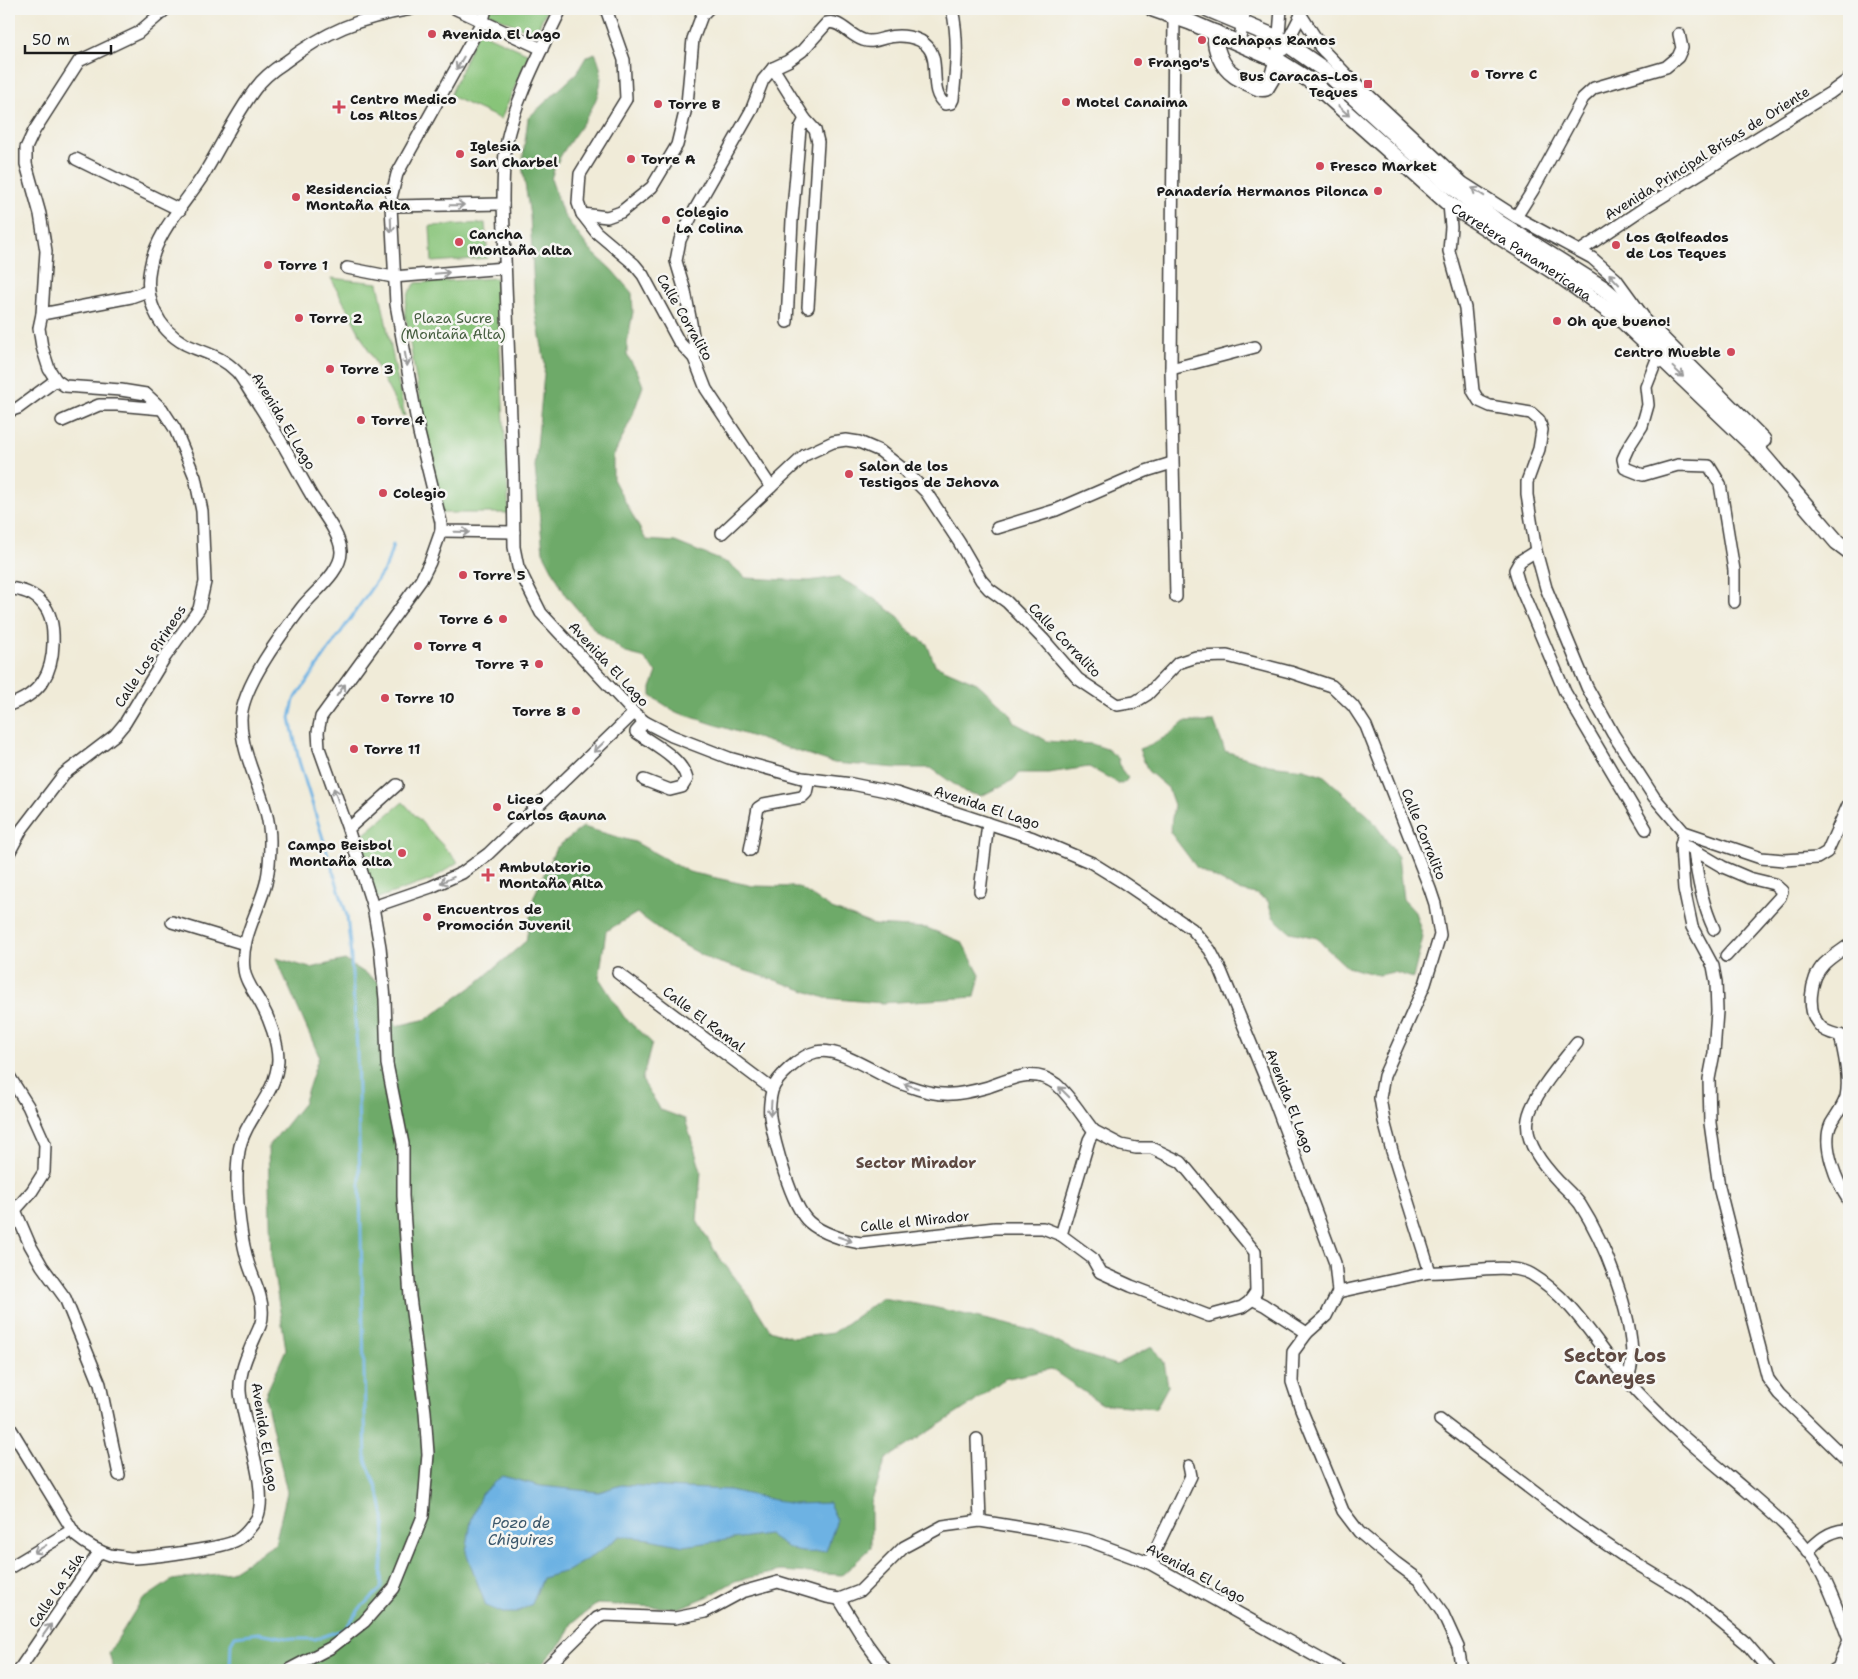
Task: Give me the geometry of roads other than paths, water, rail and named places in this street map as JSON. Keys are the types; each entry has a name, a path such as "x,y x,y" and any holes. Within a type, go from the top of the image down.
{"main road":[{"name":"Carretera Panamericana","path":"1153,9 1216,33 1277,60 1312,82 1449,204 1596,301 1624,322 1759,451 1837,542 1849,551"},
{"name":"Carretera Panamericana","path":"1208,9 1244,16 1284,41 1323,69 1446,182 1498,222 1603,288 1654,331 1767,445 1842,534 1849,539"},
{"path":"1216,33 1217,51 1227,69 1234,75 1260,89 1266,88 1270,84 1277,60"}],"street":[{"path":"9,410 18,408 56,380 49,369 42,347 39,328 42,314 46,252 40,214 26,164 26,148 34,131 79,62 138,33 166,9"},
{"name":"Avenida El Lago","path":"9,1426 76,1536 90,1547 111,1555 131,1558 215,1548 236,1542 248,1530 259,1514 260,1485 240,1389 241,1373 263,1320 261,1299 248,1265 245,1250 239,1204 238,1163 240,1143 272,1084 278,1067 278,1054 263,1007 244,973 246,944 266,884 271,838 268,814 245,750 241,715 245,698 255,676 304,604 334,571 340,561 341,551 339,538 310,493 278,434 236,371 211,353 184,343 173,336 157,316 148,291 149,272 152,258 162,234 206,172 218,148 256,88 268,74 297,53 334,31 352,23 410,9"},
{"path":"456,9 485,14 542,49"},
{"name":"Avenida El Lago","path":"561,9 512,120 506,145 503,204 514,472 514,548 518,567 541,612 634,713 645,722 672,736 729,758 809,779 852,784 896,794 1033,838 1092,864 1121,880 1192,930 1210,950 1222,971 1271,1092 1335,1263 1338,1292"},
{"path":"606,9 624,60 626,99 580,174 578,204 582,214 607,217 621,212 652,187 677,145 687,104 693,39 702,15 708,9"},
{"path":"694,358 695,348 691,323 685,291 676,261 680,240 693,213 751,111 763,80 773,68 788,61 802,51 827,23 832,21 836,22 851,36 865,41 886,37 910,37 922,42 932,54 938,95 945,104 951,103 954,99 957,65 955,22 952,9"},
{"path":"1281,9 1284,41"},
{"path":"1277,60 1284,41 1300,12"},
{"path":"1300,12 1320,47 1378,118"},
{"path":"288,1670 338,1642 364,1622 388,1595 394,1588 423,1516 428,1454 425,1412 410,1297 403,1196 403,1144 387,1064 385,999 380,948 373,907 319,748 318,732 321,717 421,580 441,531 441,522 418,432 396,304 393,276 391,198 397,174 485,14"},
{"path":"1174,16 1170,369 1176,597"},
{"path":"1239,44 1244,16"},
{"path":"1516,217 1533,190 1583,98 1594,88 1666,66 1678,57 1682,48 1679,34"},
{"path":"1320,47 1349,77 1463,183 1516,217 1592,258 1616,279 1654,331"},
{"path":"773,68 805,119 815,130 818,142 808,307"},
{"name":"Avenida Principal Brisas de Oriente","path":"1580,251 1647,206 1830,93 1849,79"},
{"path":"786,322 800,129 805,119"},
{"path":"76,158 180,210"},
{"path":"391,206 503,204"},
{"path":"1449,204 1451,227 1450,251 1465,308 1473,391 1480,401 1490,406 1531,413 1539,420 1542,430 1539,449 1527,482 1528,512 1546,588 1586,687 1613,734 1654,797 1684,832 1761,858 1784,860 1817,858 1827,852 1849,803"},
{"name":"Calle Corralito","path":"582,214 596,232 634,264 643,275 679,342 694,358 706,389 771,487 805,455 834,442 846,440 859,442 880,451 903,469 926,492 981,580 989,589 1007,602 1039,634 1078,679 1117,705 1135,702 1148,694 1178,663 1196,657 1228,656 1290,672 1332,686 1353,706 1366,726 1421,866 1435,904 1440,929 1440,935 1425,984 1384,1076 1380,1098 1392,1151 1430,1272"},
{"path":"347,268 393,276 505,268"},
{"path":"42,314 131,297 148,291"},
{"path":"1170,369 1255,347"},
{"path":"1659,354 1646,387 1648,405 1642,426 1628,448 1624,459 1626,468 1643,475 1678,465 1708,466 1720,484 1734,570 1734,602"},
{"name":"Calle Los Pirineos","path":"9,852 22,829 64,774 115,735 125,723 165,657 199,608 205,582 202,511 195,477 175,429 162,409 146,394 121,390 65,386 56,380"},
{"path":"62,421 99,405 162,409"},
{"path":"998,528 1056,510 1146,471 1172,463"},
{"path":"722,533 771,487"},
{"path":"441,531 514,532"},
{"path":"1536,551 1520,561 1515,570 1519,584 1565,692 1646,829"},
{"path":"9,588 24,591 44,605 54,638 52,656 44,680 24,700 9,705"},
{"path":"373,907 431,888 462,874 488,854 634,713"},
{"path":"644,780 670,790 682,788 687,779 685,771 675,760 636,732 645,722"},
{"path":"750,850 758,808 764,804 802,797 806,793 809,779"},
{"path":"348,829 398,784"},
{"path":"980,891 988,823"},
{"path":"1684,832 1681,845 1684,889 1692,927 1713,966 1716,982 1717,1011 1709,1088 1710,1124 1719,1187 1768,1379 1779,1394 1849,1462"},
{"path":"1681,845 1749,878 1774,884 1782,891 1780,897 1726,956"},
{"path":"1694,850 1702,896 1714,929"},
{"path":"172,922 246,944"},
{"path":"1849,945 1824,964 1815,977 1811,999 1814,1016 1821,1028 1845,1038 1846,1096 1842,1108 1831,1124 1828,1134 1829,1150 1839,1185 1849,1201"},
{"name":"Calle El Ramal","path":"618,973 772,1089"},
{"path":"1577,1043 1540,1091 1528,1119 1528,1137 1534,1150 1558,1181 1579,1203 1596,1233 1618,1287 1631,1338 1632,1361 1628,1381"},
{"path":"772,1089 792,1065 802,1057 826,1051 880,1073 892,1080 938,1094 954,1095 987,1087 1008,1078 1025,1075 1039,1076 1054,1083 1069,1096 1079,1113 1094,1130 1121,1145 1136,1148 1152,1148 1181,1162 1256,1252 1256,1292 1252,1299 1232,1310 1209,1316 1100,1272 1092,1258 1061,1235 1089,1140 1094,1130"},
{"path":"9,1076 28,1106 45,1144 44,1172 32,1192 12,1210 42,1266 65,1298 100,1384 119,1475"},
{"name":"Calle el Mirador","path":"772,1089 770,1114 780,1158 792,1192 799,1210 810,1223 823,1230 846,1240 861,1243 995,1228 1043,1228 1061,1235"},
{"path":"1462,1670 1458,1647 1442,1612 1419,1580 1359,1532 1343,1512 1300,1409 1292,1382 1294,1352 1307,1334 1326,1316 1338,1292 1430,1272 1444,1273 1506,1268 1530,1273 1554,1290 1628,1381 1666,1421 1783,1523 1814,1560 1836,1605 1849,1640 1838,1669"},
{"path":"1252,1299 1264,1304 1307,1334"},
{"path":"1440,1420 1575,1523 1694,1600 1746,1642 1769,1670"},
{"path":"977,1439 980,1521"},
{"path":"1149,1563 1191,1476 1189,1466"},
{"name":"Avenida El Lago","path":"839,1599 860,1591 904,1547 912,1542 943,1526 980,1521 1087,1540 1149,1563 1340,1670"},
{"name":"Calle La Isla","path":"9,1568 72,1530"},
{"path":"1807,1552 1827,1534 1838,1530 1845,1530 1849,1534"},
{"name":"Calle La Isla","path":"19,1670 100,1551"},
{"path":"544,1670 596,1618 604,1615 675,1618 705,1612 742,1592 778,1582 839,1599 886,1670"}],"water":[{"name":"Pozo de Chiguires","path":"502,1476 541,1486 599,1492 621,1485 729,1490 793,1504 829,1503 837,1520 826,1551 816,1552 801,1552 789,1548 768,1534 684,1546 650,1539 620,1536 596,1554 567,1571 543,1578 532,1604 516,1613 503,1613 486,1606 466,1552 471,1521 481,1494"}],"waterway":[{"path":"230,1670 231,1643 235,1636 259,1633 293,1639 315,1639 345,1629 361,1607 381,1589 385,1539 384,1517 380,1497 366,1460 357,1049 350,944 347,916 299,761 290,718 294,700 386,567 393,545"}],"place":[{"name":"Avenida El Lago","path":"432,34"},
{"name":"Cachapas Ramos","path":"1202,40"},
{"name":"Frango's","path":"1138,62"},
{"name":"Torre C","path":"1475,74"},
{"name":"Bus Caracas-Los Teques","path":"1368,84"},
{"name":"Motel Canaima","path":"1066,102"},
{"name":"Torre B","path":"658,104"},
{"name":"Centro Medico Los Altos","path":"339,107"},
{"name":"Iglesia San Charbel","path":"460,154"},
{"name":"Torre A","path":"631,159"},
{"name":"Fresco Market","path":"1320,166"},
{"name":"Panadería Hermanos Pilonca","path":"1378,191"},
{"name":"Residencias Montaña Alta","path":"296,197"},
{"name":"Colegio La Colina","path":"666,220"},
{"name":"Cancha Montaña alta","path":"459,242"},
{"name":"Los Golfeados de Los Teques","path":"1616,245"},
{"name":"Torre 1","path":"268,265"},
{"name":"Torre 2","path":"299,318"},
{"name":"Oh que bueno!","path":"1557,321"},
{"name":"Centro Mueble","path":"1731,352"},
{"name":"Torre 3","path":"330,369"},
{"name":"Torre 4","path":"361,420"},
{"name":"Salon de los Testigos de Jehova","path":"849,474"},
{"name":"Colegio","path":"383,493"},
{"name":"Torre 5","path":"463,575"},
{"name":"Torre 6","path":"503,619"},
{"name":"Torre 9","path":"418,646"},
{"name":"Torre 7","path":"539,664"},
{"name":"Torre 10","path":"385,698"},
{"name":"Torre 8","path":"576,711"},
{"name":"Torre 11","path":"354,749"},
{"name":"Liceo Carlos Gauna","path":"497,807"},
{"name":"Campo Beisbol Montaña alta","path":"402,853"},
{"name":"Ambulatorio Montaña Alta","path":"488,875"},
{"name":"Encuentros de Promoción Juvenil","path":"427,917"}],"district":[{"name":"Sector Mirador","path":"916,1163"},
{"name":"Sector Los Caneyes","path":"1615,1366"}],"park label":[{"name":"Plaza Sucre (Montaña Alta)","path":"453,326"}]}
